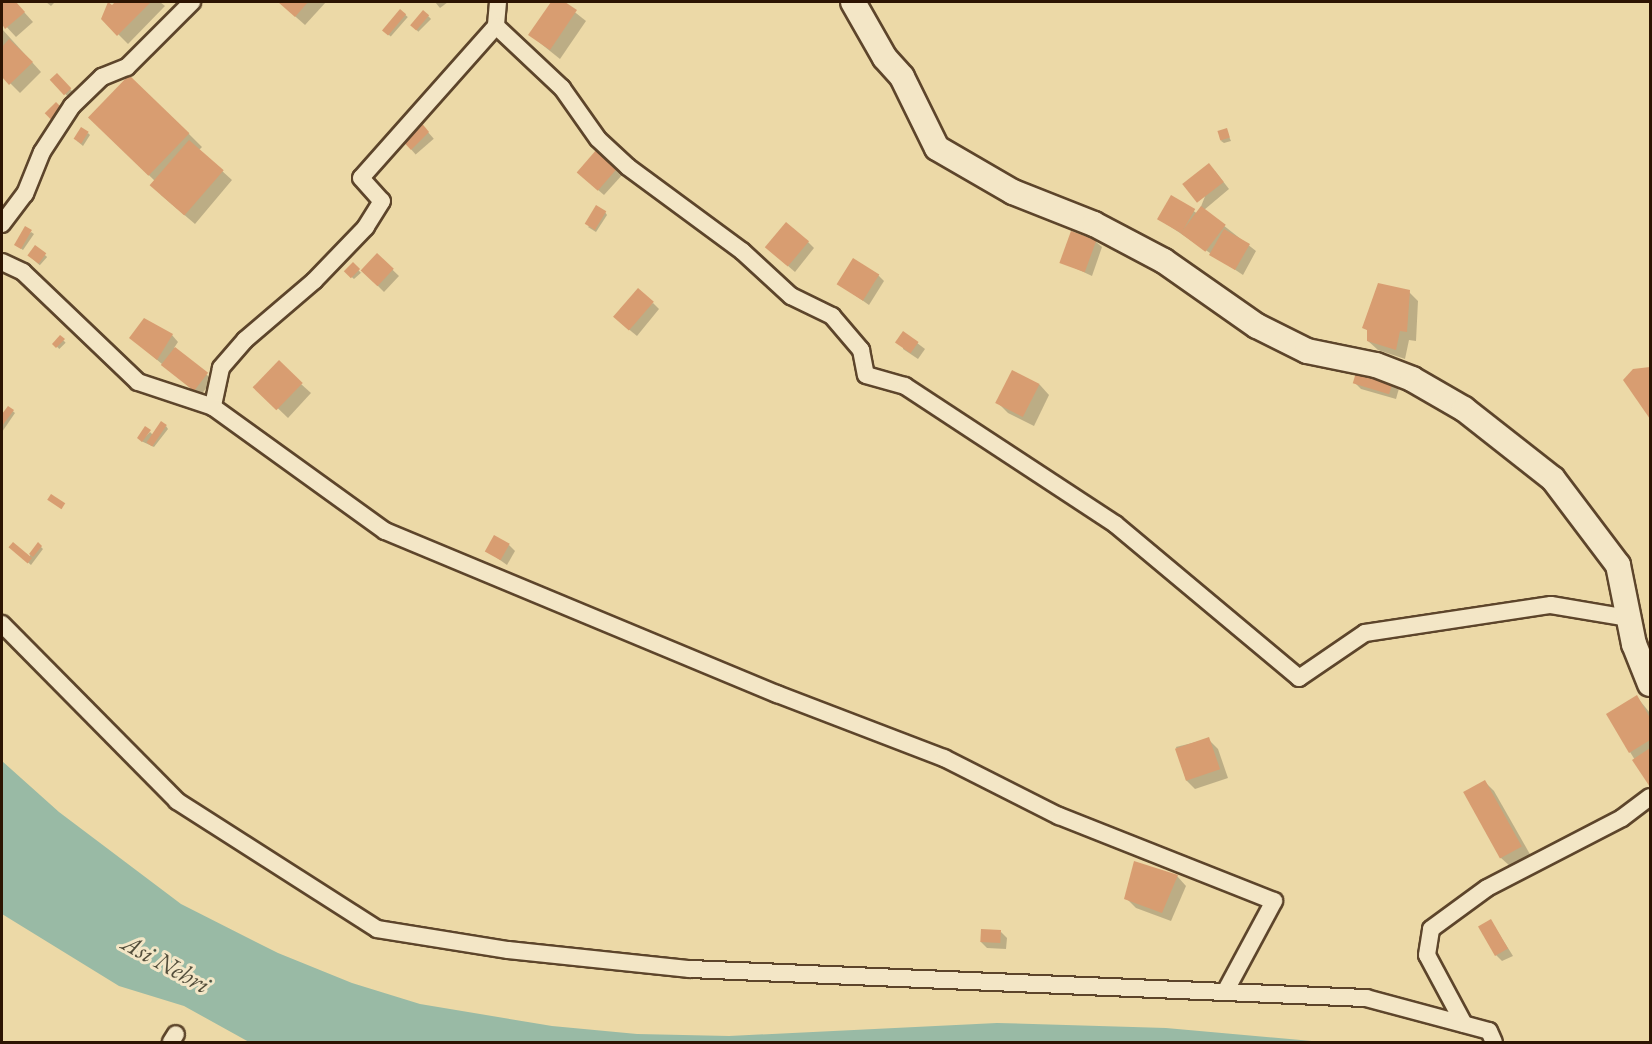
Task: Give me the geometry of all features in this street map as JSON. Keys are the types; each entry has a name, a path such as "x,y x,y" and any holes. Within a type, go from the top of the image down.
{"street":[{"path":"2,224 26,194 42,152 72,106 102,77 127,67 192,2"},
{"path":"213,407 221,368 245,340 314,281 366,227 382,201 361,178 496,26 498,2"},
{"path":"853,2 885,58 902,77 937,148 1012,192 1094,224 1164,261 1257,327 1307,351 1376,365 1412,379 1464,409 1553,479 1618,565 1629,618 1650,684"},
{"path":"496,26 562,88 598,139 628,166 742,251 791,296 832,316 861,350 866,375 905,386 1114,524 1299,678 1365,633 1551,605 1629,618"},
{"path":"2,262 23,272 138,382 213,407 385,531 777,694 944,758 1059,816 1274,902 1226,990"},
{"path":"2,624 177,801 377,929 508,950 690,969 1226,990 1366,998 1489,1031 1494,1042"},
{"path":"1464,1024 1427,955 1431,929 1487,888 1622,818 1650,797"}],"water":[{"name":"Asi Nehri","path":"2,761 59,812 181,904 278,953 352,983 420,1004 552,1026 637,1034 729,1036 997,1023 1166,1028 1323,1042 249,1042 184,1006 119,986 2,914"}],"building":[{"path":"2,2 16,2 25,12 5,29 2,24"},
{"path":"108,2 112,5 115,2 151,2 117,36 101,19"},
{"path":"278,2 308,2 295,17"},
{"path":"551,2 565,2 577,10 550,50 528,35"},
{"path":"400,9 406,14 388,36 382,30"},
{"path":"423,10 429,15 416,30 410,25"},
{"path":"9,39 33,62 9,85 2,77 2,47"},
{"path":"57,73 71,88 64,95 50,80"},
{"path":"129,75 189,133 148,176 88,117"},
{"path":"56,102 65,111 54,123 45,113"},
{"path":"420,121 429,132 411,150 400,138"},
{"path":"81,127 89,132 81,144 74,139"},
{"path":"1227,128 1230,138 1220,140 1217,131"},
{"path":"189,140 224,170 184,215 150,185"},
{"path":"597,149 618,167 598,191 577,172"},
{"path":"1209,163 1224,182 1197,203 1182,184"},
{"path":"1171,195 1195,209 1181,233 1157,219"},
{"path":"596,205 606,211 595,230 585,224"},
{"path":"1201,206 1226,225 1205,252 1181,233"},
{"path":"786,222 809,241 788,267 765,247"},
{"path":"25,226 32,230 21,249 14,245"},
{"path":"1224,229 1250,244 1235,270 1209,255"},
{"path":"1071,231 1096,240 1085,272 1059,263"},
{"path":"35,245 46,253 39,264 27,256"},
{"path":"377,253 394,269 377,286 361,271"},
{"path":"853,258 879,274 863,301 837,284"},
{"path":"353,262 360,269 351,278 344,271"},
{"path":"1378,283 1410,290 1407,332 1400,331 1396,350 1367,341 1367,330 1362,328"},
{"path":"638,288 654,302 629,330 613,317"},
{"path":"144,318 173,334 157,360 129,338"},
{"path":"903,331 919,342 911,353 895,342"},
{"path":"60,335 65,339 56,348 52,344"},
{"path":"175,347 208,373 194,391 161,365"},
{"path":"279,360 303,383 276,410 253,387"},
{"path":"1358,366 1394,377 1389,394 1353,383"},
{"path":"1650,367 1650,419 1623,380 1633,369"},
{"path":"1012,370 1040,384 1023,417 995,403"},
{"path":"8,406 14,410 2,426 2,414"},
{"path":"161,421 167,425 152,446 146,443"},
{"path":"145,426 151,430 142,442 137,438"},
{"path":"51,494 65,503 61,509 47,500"},
{"path":"494,535 510,544 501,560 485,552"},
{"path":"13,542 32,558 28,563 9,547"},
{"path":"38,542 42,546 33,557 29,554"},
{"path":"1637,695 1650,718 1650,740 1629,753 1606,714"},
{"path":"1209,737 1220,769 1186,781 1175,749"},
{"path":"1650,748 1650,787 1632,760"},
{"path":"1485,780 1522,846 1500,859 1463,792"},
{"path":"1134,861 1178,875 1162,913 1124,899"},
{"path":"1491,919 1508,948 1495,956 1478,926"},
{"path":"981,929 1001,930 1000,943 980,942"}]}
